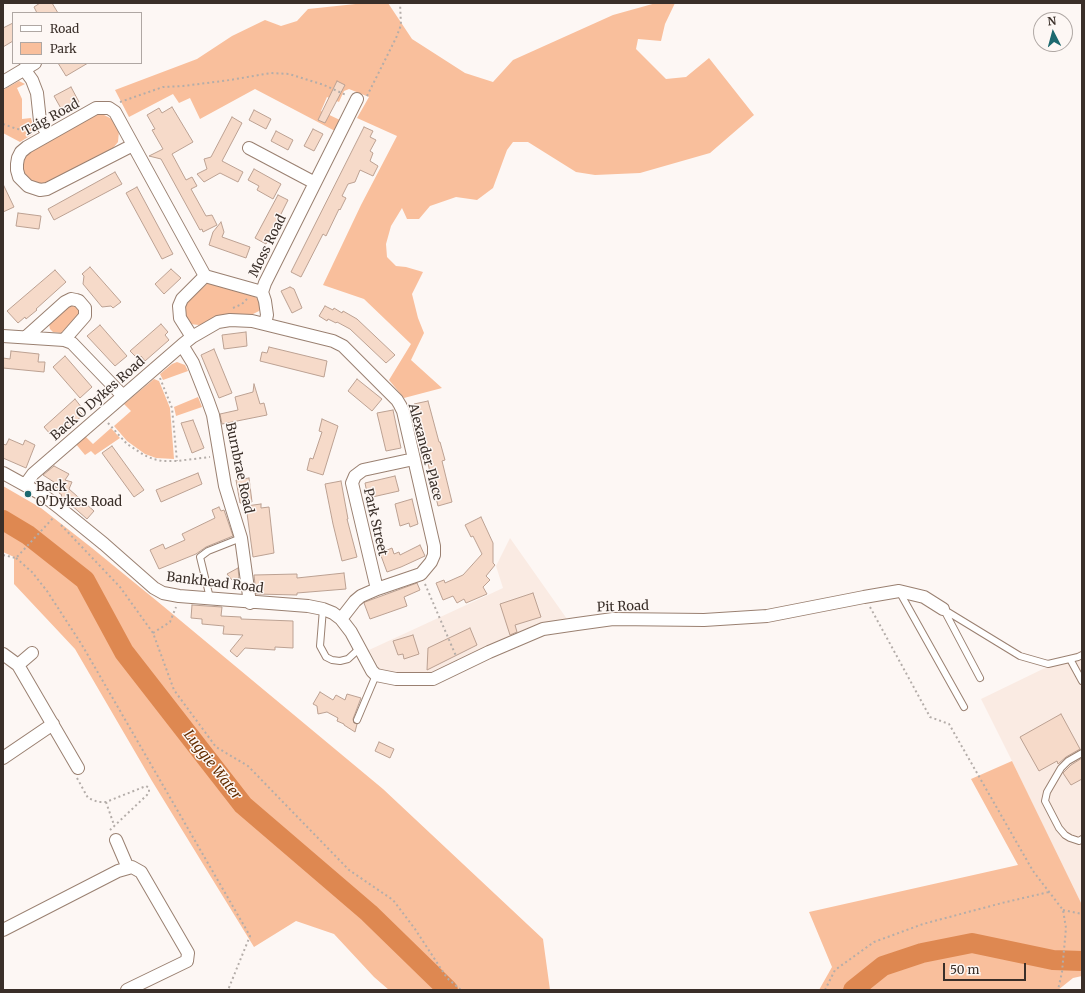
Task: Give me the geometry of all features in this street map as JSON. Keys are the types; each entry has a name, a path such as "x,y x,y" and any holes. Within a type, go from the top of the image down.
{"street":[{"path":"3,82 30,66 32,80 37,92 38,115 46,130"},
{"name":"Moss Road","path":"265,324 267,315 265,301 256,291 315,183 357,100"},
{"name":"Taig Road","path":"109,108 96,108 46,130 21,152 17,164 19,177 24,183 32,188 40,190 54,187 79,172 133,145"},
{"path":"109,108 115,112 205,276 256,291"},
{"path":"249,148 315,183"},
{"path":"192,337 180,318 179,306 182,299 205,276"},
{"path":"26,337 65,302 71,299 80,301 85,308 85,316 71,334 64,340"},
{"name":"Alexander Place","path":"192,337 218,322 241,320 265,324 333,341 343,346 397,400 402,411 434,546 434,555 431,562 420,574"},
{"path":"3,336 64,340 72,343 123,396"},
{"name":"Back O Dykes Road","path":"25,485 33,474 192,337"},
{"name":"Burnbrae Road","path":"182,345 193,363 208,401 221,456 226,486 241,538 250,603"},
{"name":"Park Street","path":"377,589 352,483 355,476 363,470 414,459"},
{"name":"Bankhead Road","path":"3,474 43,495 61,508 154,588 164,593 179,596 250,603 308,606 333,613 341,619"},
{"path":"376,675 372,671 352,632 341,619 355,601 361,596 420,574"},
{"name":"Pit Road","path":"376,675 396,680 433,679 536,632 550,628 613,619 704,620 767,616 864,597 899,592 924,597 943,609"},
{"path":"18,665 32,653"},
{"path":"3,654 18,665 78,768"},
{"path":"3,758 52,724"},
{"path":"116,840 128,868"},
{"path":"3,930 118,871 132,867 141,872 188,953 187,961 127,990"}],"lane":[{"path":"210,598 200,557 208,551 241,538"},
{"path":"899,592 964,707"},
{"path":"322,609 320,646 326,657 332,660 340,661 348,659 360,648"},
{"path":"943,609 1020,656 1048,664 1082,655"},
{"path":"943,609 980,678"},
{"path":"1070,659 1082,681"},
{"path":"357,720 376,675"},
{"path":"1082,752 1068,760 1047,792 1045,801 1062,831 1070,838 1079,841 1082,839"}],"path":[{"path":"109,108 123,101 163,86 183,86 271,73 289,74 324,85 364,102 401,25 400,3"},
{"path":"3,124 17,129 46,130"},
{"path":"218,322 221,314 247,301 256,291"},
{"path":"156,368 172,408 177,461"},
{"path":"166,394 170,392"},
{"path":"101,414 127,444 144,455 162,461 177,461 221,456"},
{"path":"54,517 120,587 153,632 174,690 216,747 248,766 349,870 392,900 415,930 447,978 461,990"},
{"path":"16,558 45,527"},
{"path":"3,555 16,558 32,572 48,591 82,645 250,936 228,990"},
{"path":"420,574 461,666"},
{"path":"864,597 930,717 949,724 1033,871 1063,910 1066,928 1062,972 1058,990"},
{"path":"153,632 170,622 176,610"},
{"path":"78,768 75,776 88,798 98,802 106,802 146,786 149,788 147,795 114,825 109,832 116,840"},
{"path":"106,802 114,825"},
{"path":"825,990 835,970 874,942 923,924 1049,892"},
{"path":"1063,910 1082,914"}],"shaded area":[{"path":"510,538 567,619 511,637 431,674 381,672 369,650 503,588 496,566"},
{"path":"1082,650 1082,905 1081,906 981,699"}],"green space":[{"path":"365,3 388,3 412,39 465,73 493,82 513,60 613,15 656,3 675,3 665,24 661,41 638,39 636,49 666,79 686,77 709,58 754,115 710,153 640,173 595,175 576,172 528,142 513,142 507,150 493,188 477,200 456,197 430,206 419,219 407,219 402,208 391,226 386,244 387,257 396,266 423,272 412,294 418,318 424,333 411,360 442,388 404,398 389,380 411,344 364,299 323,285 361,205 397,136 357,118 369,97 349,89 344,91 339,102 327,97 321,111 342,121 335,131 255,89 200,119 190,98 179,103 173,94 129,117 115,90 197,59 232,36 265,20 281,26 297,21 308,9"},
{"path":"19,81 25,84 17,88 22,99 22,119 31,118 33,126 31,128 33,134 20,142 3,133 3,90"},
{"path":"97,114 104,115 112,119 119,131 118,142 113,148 40,186 25,178 21,166 27,151"},
{"path":"208,283 254,296 260,301 261,307 259,311 249,316 199,325 190,324 184,315 185,304"},
{"path":"69,304 78,306 80,313 61,333 53,332 50,329 49,324"},
{"path":"177,362 185,365 188,371 163,380 160,374 172,364"},
{"path":"154,379 159,381 170,408 174,459 156,458 145,454 127,441 114,426 131,411 124,404"},
{"path":"198,397 202,407 176,416 174,407"},
{"path":"111,428 120,438 95,455 91,451 85,455 75,443 84,435 93,444"},
{"path":"3,486 41,508 92,548 383,789 543,939 550,990 389,990 374,977 334,934 296,921 254,947 152,781 75,649 14,584 14,557 3,552"},
{"path":"1012,761 1082,905 1082,976 1073,978 1058,990 819,990 832,967 809,912 1018,865 971,779"}],"building":[{"path":"40,3 52,3 57,12 36,12 34,7"},
{"path":"12,24 12,42 3,47 3,28"},
{"path":"59,64 86,64 66,76"},
{"path":"337,81 345,85 325,123 318,120"},
{"path":"71,87 79,102 63,112 54,96"},
{"path":"172,107 193,142 172,154 186,180 192,177 197,186 191,189 206,216 212,215 217,225 203,232 202,229 200,230 161,159 149,156 163,149 152,130 155,129 147,115 159,108 162,113"},
{"path":"254,110 271,119 266,129 249,120"},
{"path":"232,117 242,123 222,161 243,172 238,182 220,173 204,182 197,174 207,169 204,159 211,157"},
{"path":"364,127 373,131 370,137 376,140 370,151 373,153 370,161 378,166 373,176 360,170 355,182 348,184 342,196 346,198 340,210 339,209 326,236 323,234 301,277 291,272"},
{"path":"313,129 323,134 314,151 304,146"},
{"path":"276,131 293,140 288,150 271,141"},
{"path":"254,169 281,184 273,199 257,190 259,186 248,180"},
{"path":"115,172 122,184 54,220 48,209"},
{"path":"3,184 14,207 3,212"},
{"path":"137,187 173,254 162,259 126,193"},
{"path":"278,195 288,200 266,244 255,238"},
{"path":"18,213 41,216 39,229 16,226"},
{"path":"221,222 224,232 222,237 250,247 246,258 209,245 213,232"},
{"path":"90,267 121,302 113,308 111,306 102,307 83,284 84,276 82,274"},
{"path":"171,269 181,278 164,294 155,284"},
{"path":"55,270 66,282 36,309 37,310 26,319 25,317 18,323 7,311"},
{"path":"290,287 294,289 302,308 292,313 281,291"},
{"path":"325,306 333,310 334,308 342,313 343,311 357,319 395,355 386,363 350,329 337,322 336,323 328,319 327,321 319,316"},
{"path":"161,324 168,332 165,335 169,340 145,361 141,356 138,359 130,351"},
{"path":"100,325 127,356 115,366 87,336"},
{"path":"246,332 247,346 224,349 222,335"},
{"path":"269,347 327,361 324,377 260,361 262,352 267,353"},
{"path":"214,349 232,393 219,398 201,355"},
{"path":"11,351 39,354 38,362 45,362 44,372 3,368 3,358 10,359"},
{"path":"65,356 92,387 80,398 53,367"},
{"path":"357,379 382,399 372,411 348,391"},
{"path":"254,384 260,404 264,403 267,415 222,424 220,414 238,410 235,397 253,392"},
{"path":"75,399 82,408 78,410 83,415 58,436 54,432 51,435 44,427"},
{"path":"428,401 445,460 442,461 452,502 438,506 414,404"},
{"path":"393,410 401,448 386,451 377,413"},
{"path":"322,419 338,426 323,475 307,470 310,458 313,459 322,432 319,431"},
{"path":"193,420 204,448 192,453 181,423"},
{"path":"9,439 23,445 25,440 35,445 26,468 3,458 3,444 6,445"},
{"path":"112,446 144,490 134,497 102,453"},
{"path":"54,466 69,474 65,480 72,482 69,489 94,511 87,519 61,496 62,495 59,493 61,490 55,487 57,484 43,475"},
{"path":"198,473 202,484 161,502 156,490"},
{"path":"395,476 399,491 368,498 365,483"},
{"path":"249,478 252,502 240,503 236,480"},
{"path":"341,481 347,519 357,557 342,561 325,484"},
{"path":"412,499 418,524 410,527 409,523 400,526 395,504"},
{"path":"261,504 261,508 269,507 274,553 253,557 246,506"},
{"path":"219,507 221,511 224,510 233,536 206,547 196,554 159,569 150,550 163,544 165,549 185,540 182,534 215,518 212,510"},
{"path":"481,517 493,543 493,563 495,565 486,576 490,580 483,587 487,594 466,603 464,599 457,603 453,596 443,600 436,583 444,580 445,583 463,575 482,554 473,536 471,537 465,525"},
{"path":"420,545 425,556 387,572 380,553 392,548 394,554 399,552 400,555"},
{"path":"238,568 239,578 232,580 227,574"},
{"path":"344,573 346,589 297,593 297,595 256,594 254,575 297,574 297,578"},
{"path":"417,583 420,590 404,597 407,606 370,619 364,603 365,602"},
{"path":"533,593 541,617 515,625 517,632 510,635 500,604"},
{"path":"192,605 222,607 221,616 241,617 241,619 293,621 293,648 275,647 275,650 245,648 237,657 230,651 243,635 223,634 224,626 202,624 202,619 191,618"},
{"path":"470,628 477,645 427,670 428,648"},
{"path":"413,635 419,654 404,659 403,654 398,655 393,641"},
{"path":"320,692 333,700 336,695 345,700 347,694 361,698 353,719 354,723 357,724 355,732 337,721 338,718 327,712 318,714 317,706 313,704"},
{"path":"1061,714 1080,749 1066,757 1058,764 1057,761 1039,771 1020,737"},
{"path":"379,742 394,749 390,758 375,751"},
{"path":"1082,758 1082,779 1071,785 1063,773 1071,765"}],"waterway":[{"name":"Luggie Water","path":"3,520 28,535 85,580 124,652 243,805 369,913 448,990"},
{"name":"Luggie Water","path":"853,990 883,966 922,953 972,943 1053,960 1082,961"}],"place":[{"name":"Back O'Dykes Road","path":"28,494"}]}
